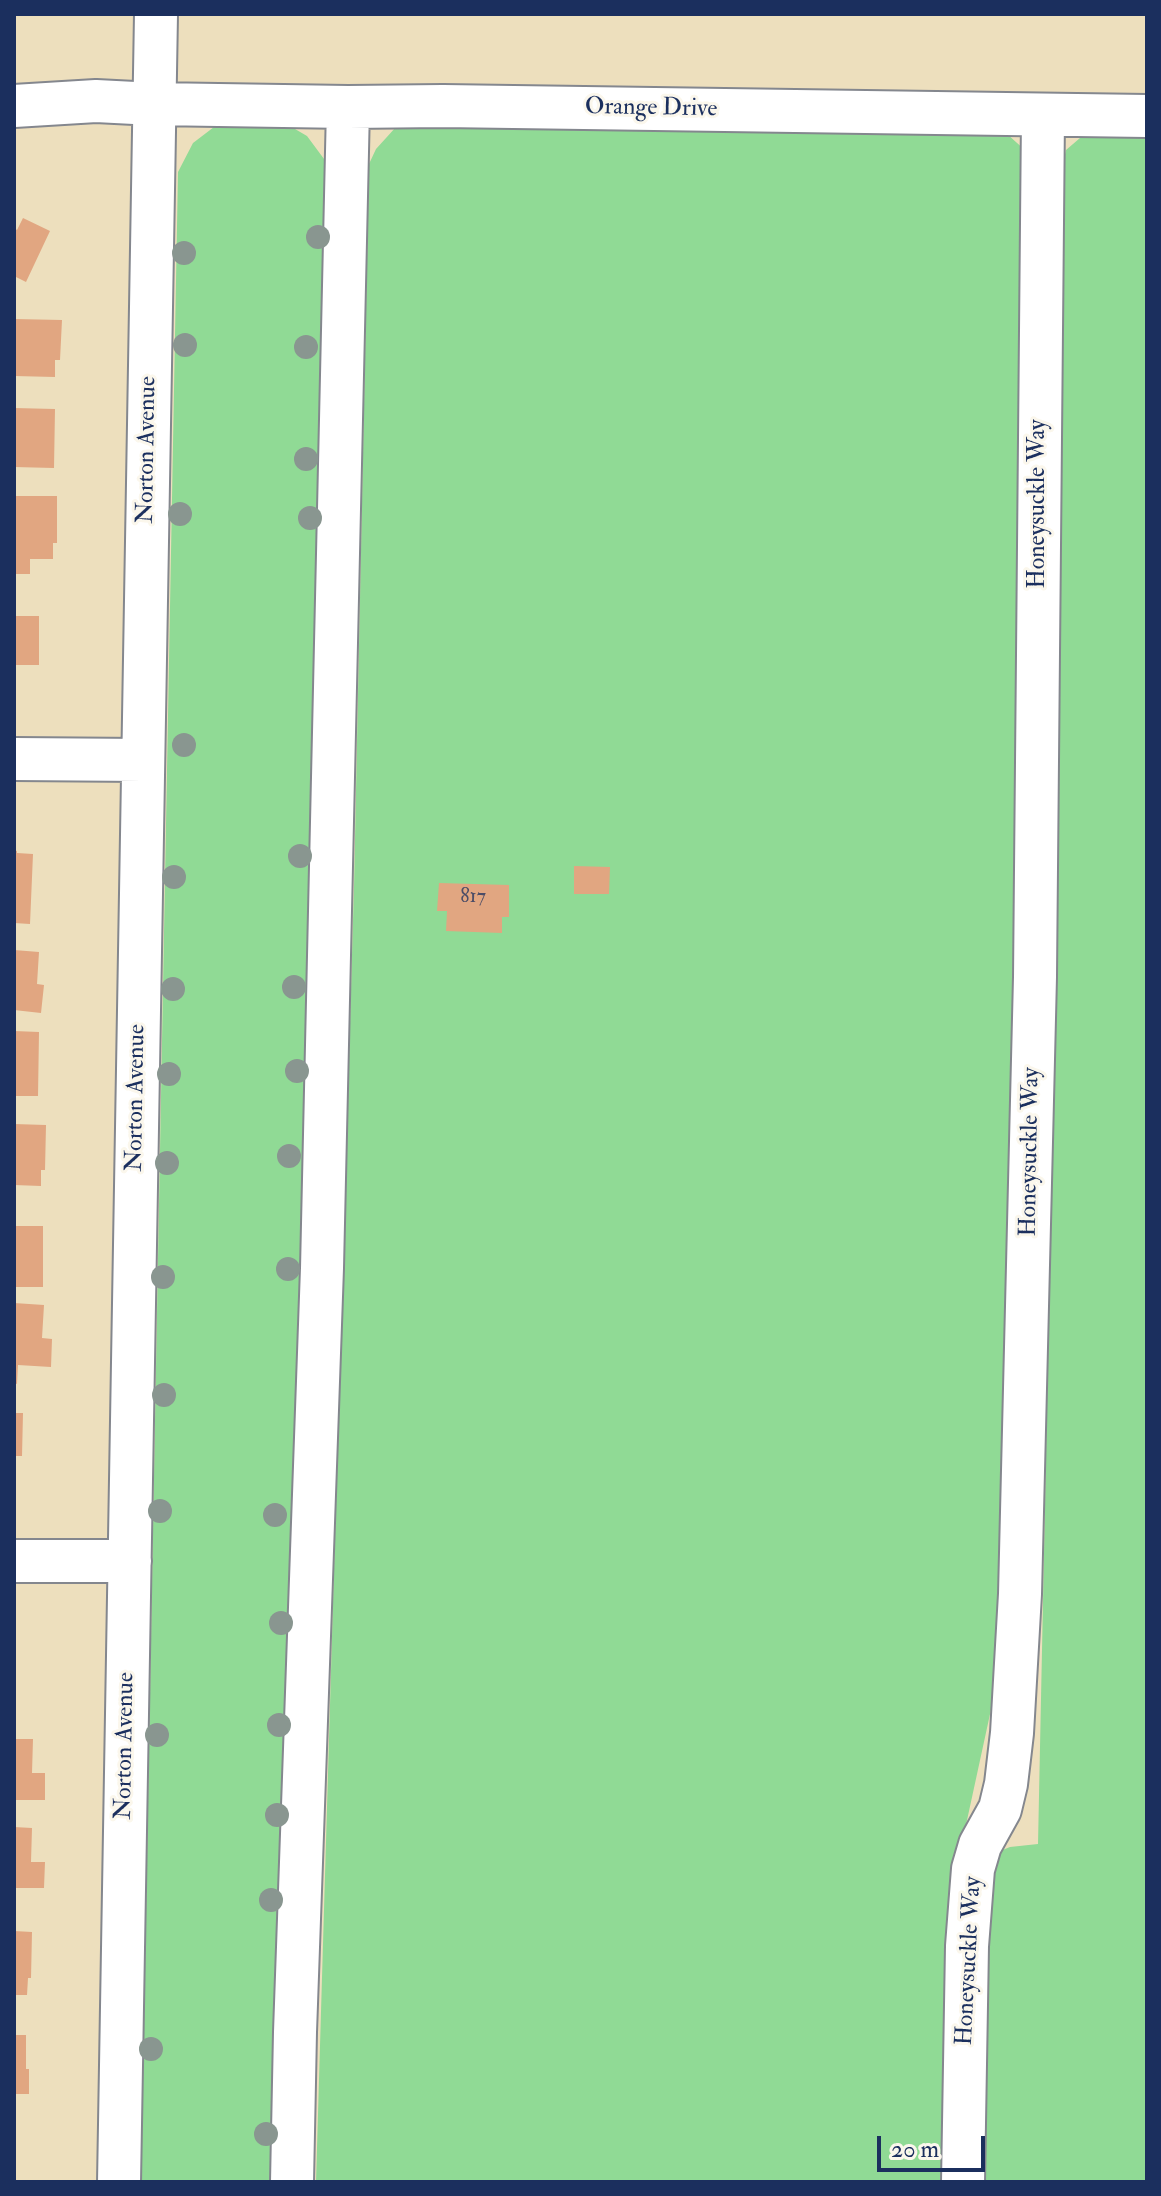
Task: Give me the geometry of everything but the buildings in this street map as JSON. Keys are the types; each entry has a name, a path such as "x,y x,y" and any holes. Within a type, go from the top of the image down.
{"street":[{"name":"Norton Avenue","path":"119,2182 156,14"},
{"name":"Orange Drive","path":"14,106 96,101 348,107 1147,116"},
{"path":"292,2182 322,1268 348,107"},
{"name":"Honeysuckle Way","path":"963,2182 967,1946 973,1869 980,1845 1000,1809 1006,1784 1020,1594 1035,977 1043,115"},
{"path":"14,759 143,760"},
{"path":"14,1561 130,1561"}],"green space":[{"path":"287,126 295,129 307,136 327,163 283,2182 141,2182 178,172 193,143 214,127"},
{"path":"396,127 1006,133 1027,152 1019,935 1000,1668 956,1871 948,2182 316,2182 354,887 369,164 376,149"},
{"path":"1102,133 1147,133 1147,2182 978,2182 988,1888 995,1853 1010,1847 1038,1844 1046,1456 1059,181 1066,150 1080,138"}]}
